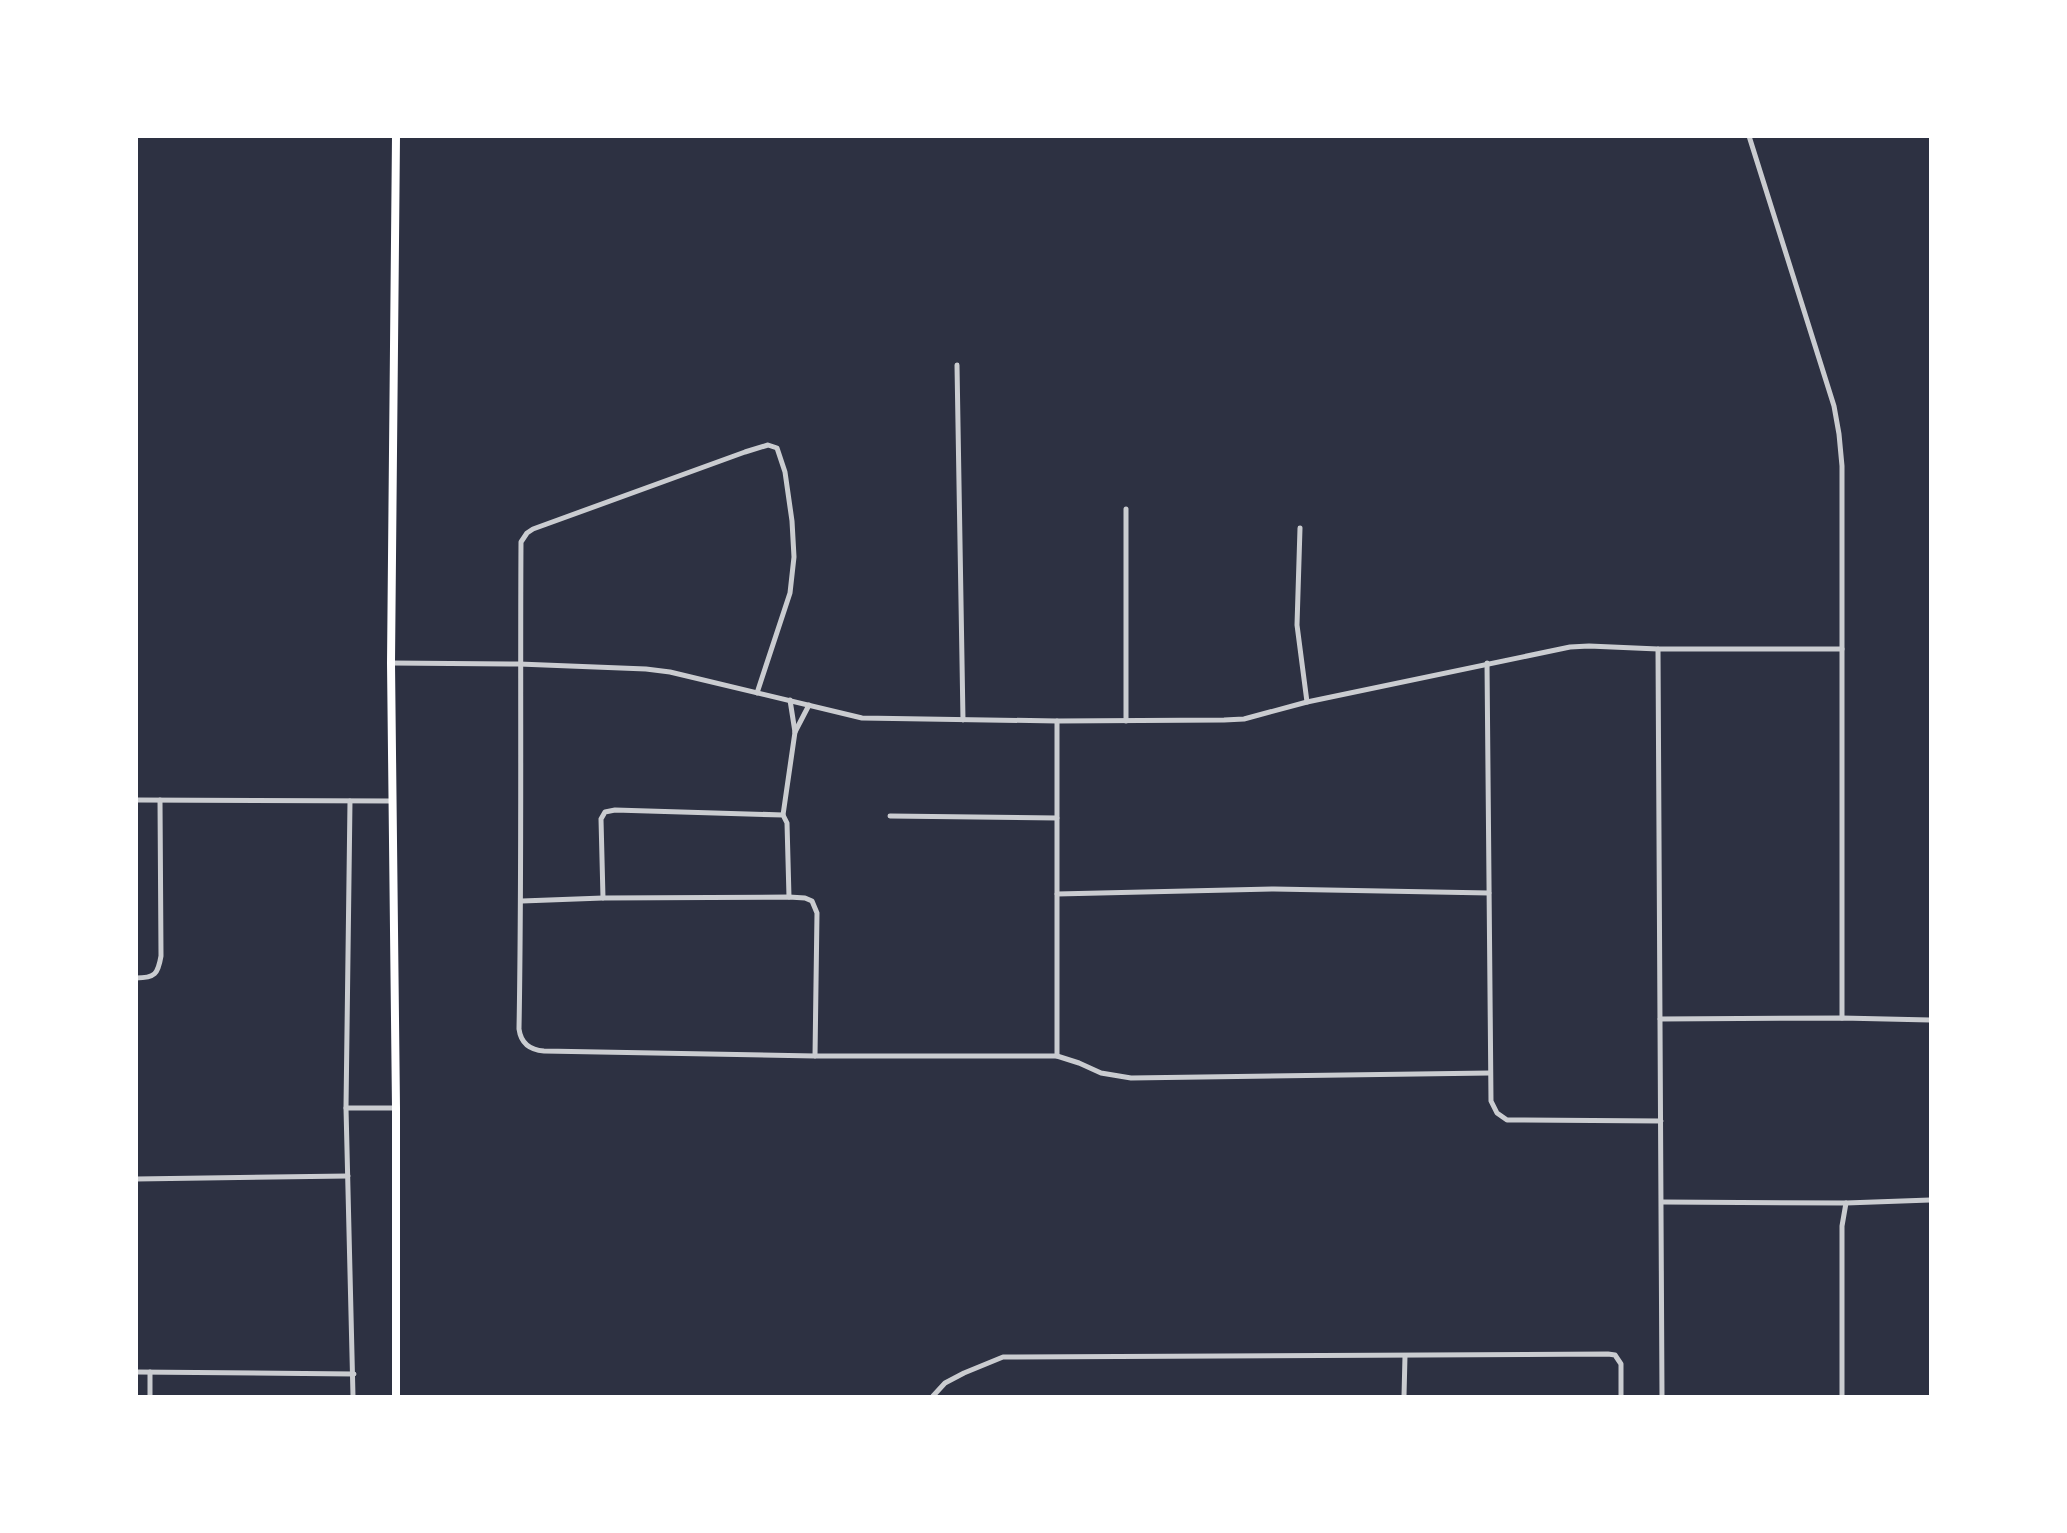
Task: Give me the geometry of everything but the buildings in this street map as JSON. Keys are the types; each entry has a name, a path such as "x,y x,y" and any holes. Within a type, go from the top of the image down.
{"highway":[{"path":"396,136 391,663 396,1396"}],"street":[{"path":"1749,136 1833,406 1839,434 1842,467 1842,1018"},
{"path":"957,365 963,720"},
{"path":"757,693 790,593 794,557 785,472 780,452 773,446 745,452 533,529 520,542 522,901 519,1029 524,1044 536,1051 1057,1056 1101,1073 1130,1078 1490,1073"},
{"path":"1126,509 1126,721"},
{"path":"1300,528 1297,625 1307,702"},
{"path":"391,663 646,669 670,672 862,718 1232,720 1570,647 1842,649"},
{"path":"1658,649 1662,1396"},
{"path":"1487,663 1491,1101 1497,1113 1507,1121 1661,1121"},
{"path":"789,897 787,822 783,816 795,732 790,700"},
{"path":"795,732 809,705"},
{"path":"1057,721 1057,1056"},
{"path":"136,800 392,801"},
{"path":"136,978 152,976 157,972 161,956 160,800"},
{"path":"350,801 346,1108 354,1396"},
{"path":"603,898 601,819 609,810 783,816"},
{"path":"890,816 1057,818"},
{"path":"1057,894 1274,889 1489,893"},
{"path":"522,901 789,897 812,901 817,913 815,1055"},
{"path":"1660,1019 1930,1020"},
{"path":"346,1108 396,1108"},
{"path":"136,1179 348,1176"},
{"path":"1662,1202 1846,1203 1930,1200"},
{"path":"1842,1396 1842,1226 1846,1203"},
{"path":"933,1396 945,1383 1003,1357 1608,1354 1619,1359 1621,1396"},
{"path":"1404,1396 1405,1356"},
{"path":"136,1372 354,1374"},
{"path":"150,1372 150,1396"}]}
